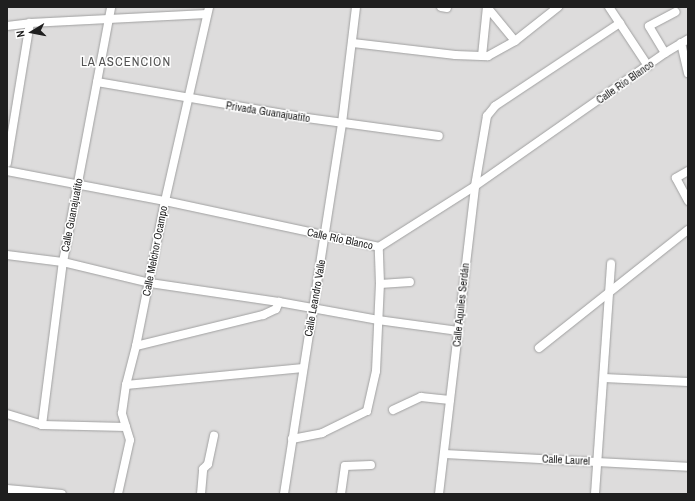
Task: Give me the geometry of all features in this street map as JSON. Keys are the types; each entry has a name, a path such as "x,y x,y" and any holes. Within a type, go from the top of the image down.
{"street":[{"name":"Calle Guanajuatito","path":"42,425 63,262 111,7"},
{"name":"Calle Leandro Valle","path":"284,494 342,123 353,42 356,7"},
{"path":"441,7 447,8"},
{"path":"482,56 487,7"},
{"path":"487,7 515,41"},
{"path":"353,42 455,55 488,56 515,41 558,7"},
{"path":"609,7 648,66"},
{"path":"7,26 30,23 109,20 208,10"},
{"name":"Calle Melchor Ocampo","path":"118,494 130,440 122,413 126,385 150,283 165,202 208,10"},
{"path":"665,53 649,26 675,12"},
{"path":"7,163 30,23"},
{"name":"Calle Aquiles Serdán","path":"439,494 475,186 487,116 495,106 620,23"},
{"path":"684,41 688,73"},
{"name":"Calle Río Blanco","path":"7,171 165,202 379,247 475,186 684,41"},
{"name":"Privada Guanajuatito","path":"97,82 342,123 439,136"},
{"path":"688,171 676,178 688,201"},
{"path":"539,348 688,230"},
{"path":"292,440 322,433 367,411 376,371 380,284 379,247"},
{"path":"7,254 63,262 150,283 279,302 378,320 458,331"},
{"path":"595,494 611,264"},
{"path":"380,284 410,282"},
{"path":"136,346 263,316 276,308 279,302"},
{"path":"126,385 303,368"},
{"path":"604,378 688,382"},
{"path":"393,410 421,397 450,400"},
{"path":"7,414 42,425 126,427"},
{"path":"201,494 203,469 208,464 214,436"},
{"name":"Calle Laurel","path":"444,454 688,467"},
{"path":"341,494 345,466 371,465"},
{"path":"7,489 62,494"}],"shaded area":[{"path":"7,7 688,7 688,494 7,494"}],"district":[{"name":"LA ASCENCION","path":"126,62"}]}
